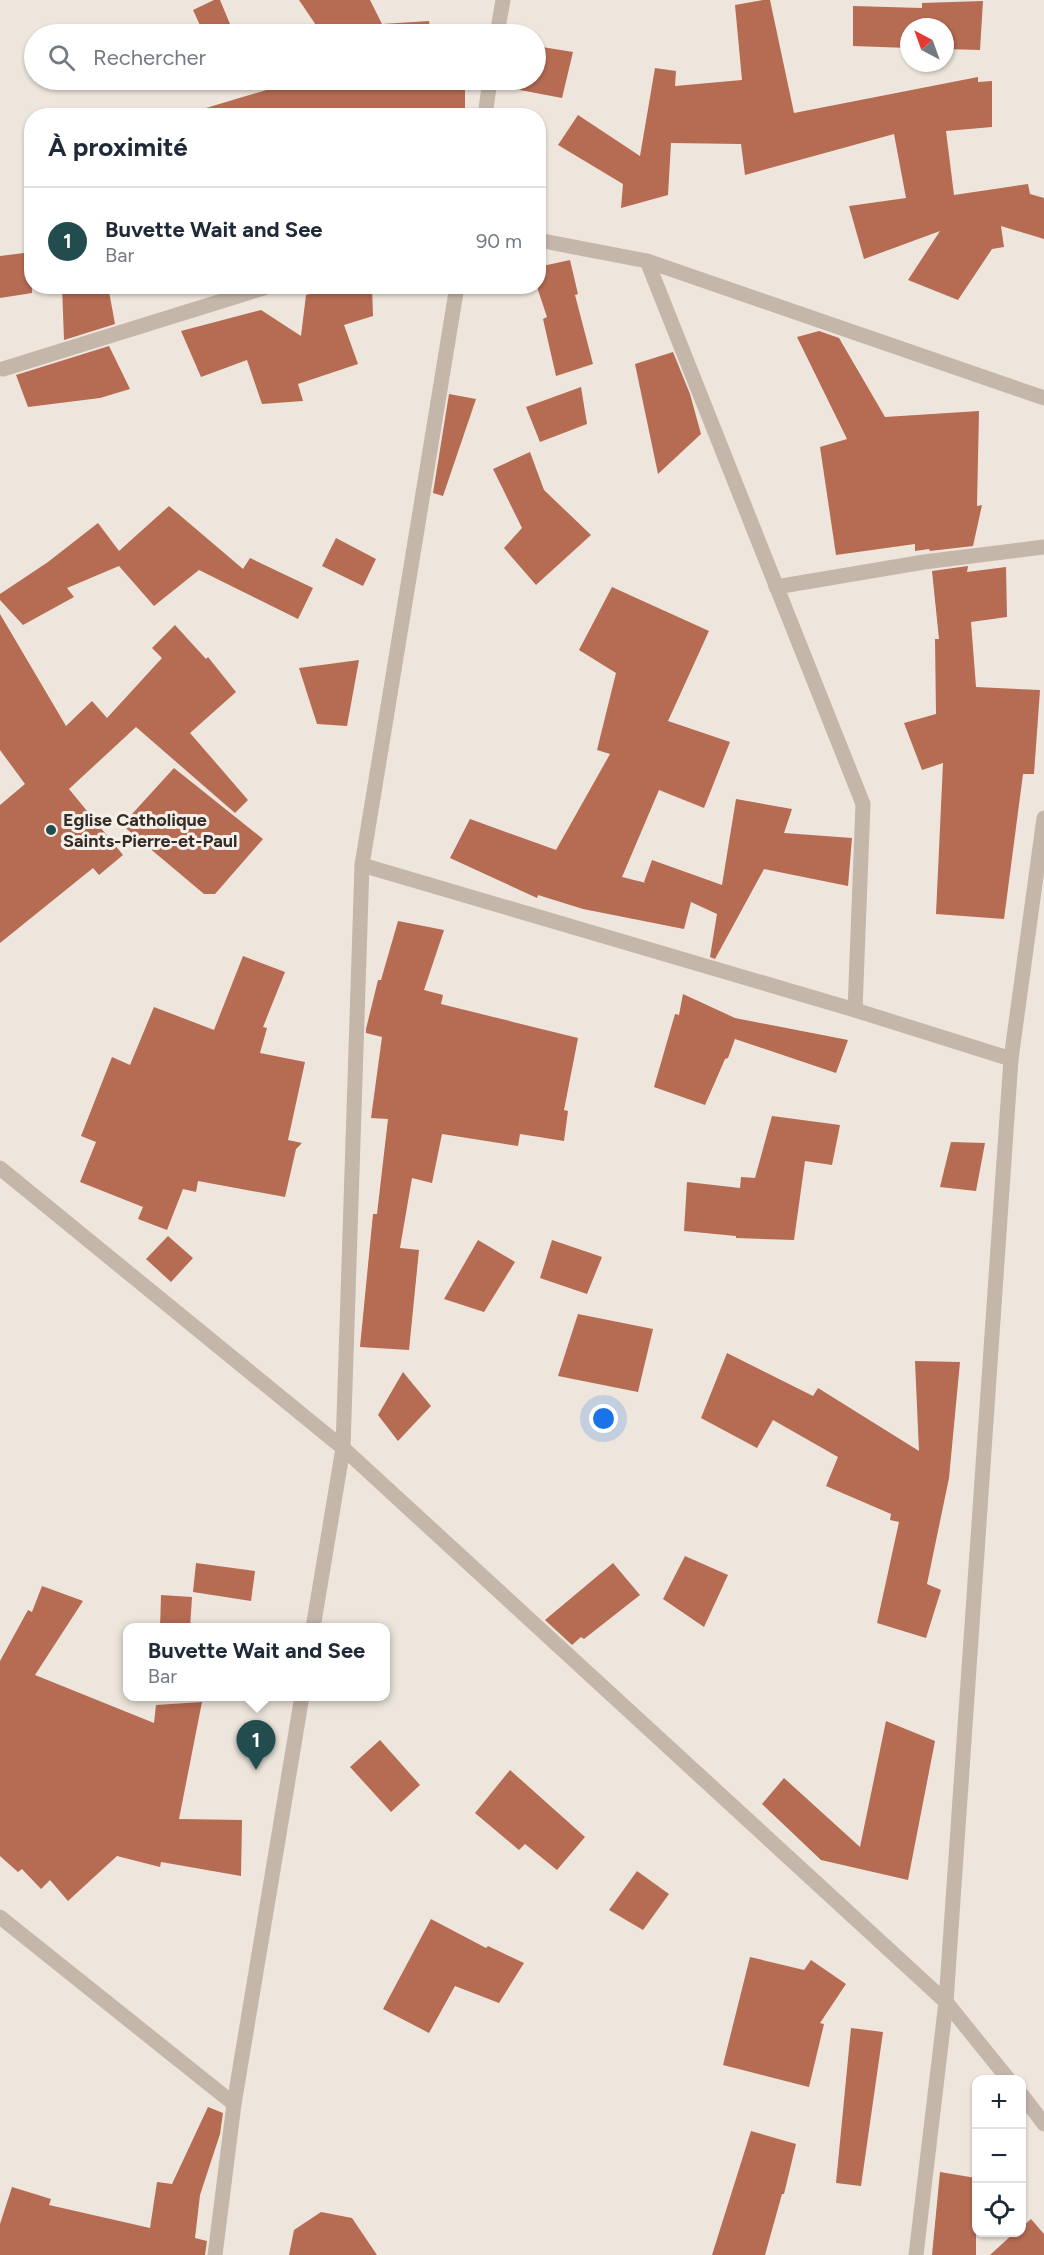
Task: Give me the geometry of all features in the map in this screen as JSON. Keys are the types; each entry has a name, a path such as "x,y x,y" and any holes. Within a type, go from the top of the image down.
{"street":[{"path":"499,24 503,0"},
{"path":"486,108 489,90"},
{"path":"546,242 647,261 1044,398"},
{"path":"647,261 863,804 855,1010"},
{"path":"3,369 244,294"},
{"path":"314,1623 343,1448 362,865 456,294"},
{"path":"776,587 924,562 1044,547"},
{"path":"915,2255 946,2002 1011,1059 1044,818"},
{"path":"362,865 855,1010 1011,1059"},
{"path":"0,1168 343,1448 946,2002 1006,2075"},
{"path":"215,2255 234,2104 301,1701"},
{"path":"0,1917 234,2104"},
{"path":"1026,2100 1044,2124"}],"building":[{"path":"214,0 220,0 230,24 199,24 193,10"},
{"path":"299,0 370,0 382,24 315,24"},
{"path":"770,0 794,113 978,77 978,82 992,81 992,127 946,131 954,195 1028,184 1030,194 1044,198 1044,239 1001,226 1004,247 992,249 958,300 908,280 940,231 864,259 849,206 906,198 894,134 745,175 741,144 671,143 668,195 621,208 623,184 558,145 578,115 640,156 655,68 676,71 675,86 742,80 735,5"},
{"path":"983,1 980,50 954,49 954,18 900,18 900,48 853,46 853,6 922,8 922,3"},
{"path":"429,21 429,24 382,24"},
{"path":"546,48 573,52 562,98 520,90 546,90"},
{"path":"266,90 465,90 465,108 206,108"},
{"path":"24,253 26,294 0,298 0,256"},
{"path":"570,260 578,294 575,295 593,364 556,376 543,319 547,317 539,294 546,294 546,265"},
{"path":"62,294 109,294 115,324 64,340"},
{"path":"372,294 373,316 344,325 358,364 298,384 303,401 262,404 247,360 201,377 181,331 261,310 301,336 306,295"},
{"path":"819,331 839,338 885,417 979,411 977,506 982,505 973,546 915,551 915,544 836,555 820,447 847,439 797,337"},
{"path":"109,346 130,389 100,398 28,407 16,375"},
{"path":"673,352 690,394 701,434 658,474 635,364"},
{"path":"581,387 587,424 540,442 526,407"},
{"path":"449,394 476,399 443,496 433,493"},
{"path":"530,452 544,490 591,535 536,585 504,548 522,528 493,469"},
{"path":"169,506 243,569 250,558 313,588 298,619 199,570 154,606 119,566 67,588 74,597 23,625 0,600 0,594 48,562 98,523 119,551"},
{"path":"336,538 376,559 363,586 322,566"},
{"path":"968,566 967,572 1006,567 1007,617 971,622 976,687 1040,690 1034,774 1023,774 1004,919 936,914 943,763 922,770 904,723 936,714 935,639 939,639 932,571"},
{"path":"612,587 709,631 668,721 730,742 704,808 659,790 622,877 646,883 644,882 652,860 722,885 736,799 792,809 784,833 852,838 848,886 764,869 715,959 710,957 717,914 691,902 684,929 583,909 538,895 537,898 450,858 470,819 556,850 610,754 597,750 616,673 579,650"},
{"path":"0,614 66,726 92,701 107,718 162,658 152,648 175,625 206,659 208,657 236,692 190,733 248,800 235,813 136,727 69,789 123,855 99,875 93,868 0,943 0,805 25,784 0,750"},
{"path":"359,660 347,726 317,724 299,668"},
{"path":"174,768 263,839 215,894 204,894 122,825"},
{"path":"398,921 444,930 424,990 443,995 441,1004 578,1038 564,1110 568,1111 564,1141 520,1134 518,1146 442,1134 432,1183 412,1178 400,1248 419,1250 409,1350 360,1347 373,1214 377,1214 388,1119 371,1118 382,1037 366,1033 366,1029 378,980 381,980"},
{"path":"243,956 285,972 263,1027 267,1028 260,1053 305,1062 288,1140 302,1143 296,1149 285,1197 198,1181 196,1192 183,1189 167,1230 138,1219 143,1207 80,1182 96,1142 81,1136 112,1057 130,1065 154,1007 214,1030"},
{"path":"683,994 735,1018 848,1040 836,1073 735,1039 705,1105 654,1087 675,1014 679,1015"},
{"path":"772,1116 840,1125 832,1165 805,1161 794,1240 736,1238 736,1236 684,1231 687,1182 740,1188 741,1177 755,1178"},
{"path":"951,1142 985,1143 976,1191 940,1187"},
{"path":"168,1236 193,1258 171,1282 146,1259"},
{"path":"478,1240 515,1262 484,1312 444,1299"},
{"path":"552,1240 602,1257 587,1294 540,1278"},
{"path":"578,1314 653,1329 638,1392 558,1376"},
{"path":"727,1353 813,1396 818,1388 919,1451 915,1361 960,1362 949,1478 927,1584 941,1590 926,1638 877,1623 899,1522 890,1520 891,1514 826,1486 838,1457 773,1420 757,1448 701,1418"},
{"path":"403,1372 431,1406 398,1441 378,1415"},
{"path":"685,1556 728,1575 704,1627 663,1599"},
{"path":"196,1563 255,1571 251,1601 193,1592"},
{"path":"613,1563 640,1595 584,1639 581,1637 572,1645 545,1620"},
{"path":"42,1586 83,1601 35,1675 154,1723 156,1705 202,1702 179,1819 242,1820 241,1876 161,1862 160,1867 117,1856 68,1901 50,1880 41,1889 22,1869 18,1872 0,1856 0,1661 28,1610 32,1612"},
{"path":"161,1595 192,1597 190,1623 160,1623"},
{"path":"886,1721 935,1741 908,1880 821,1860 762,1804 784,1778 860,1847"},
{"path":"380,1740 420,1785 391,1812 350,1767"},
{"path":"510,1770 585,1837 557,1870 525,1844 519,1850 475,1813"},
{"path":"637,1871 669,1894 643,1930 609,1910"},
{"path":"431,1919 486,1948 488,1946 524,1963 499,2003 455,1986 429,2033 383,2009"},
{"path":"750,1957 804,1970 811,1960 846,1984 820,2023 824,2024 809,2087 723,2065"},
{"path":"851,2028 883,2032 861,2186 836,2183"},
{"path":"208,2107 223,2113 220,2134 200,2195 195,2238 207,2241 205,2255 0,2255 0,2224 12,2187 51,2199 49,2205 150,2228 157,2182 172,2184"},
{"path":"751,2131 796,2144 784,2194 782,2194 765,2255 712,2255"},
{"path":"940,2172 972,2177 972,2237 976,2237 976,2255 932,2255"},
{"path":"321,2212 352,2218 377,2255 289,2255 294,2230"},
{"path":"1031,2219 1044,2234 1044,2255 990,2255 1010,2237 1026,2237 1026,2223"}],"place":[{"name":"Eglise Catholique Saints-Pierre-et-Paul","path":"51,830"},
{"name":"Buvette Wait and See","path":"256,1770"}]}
